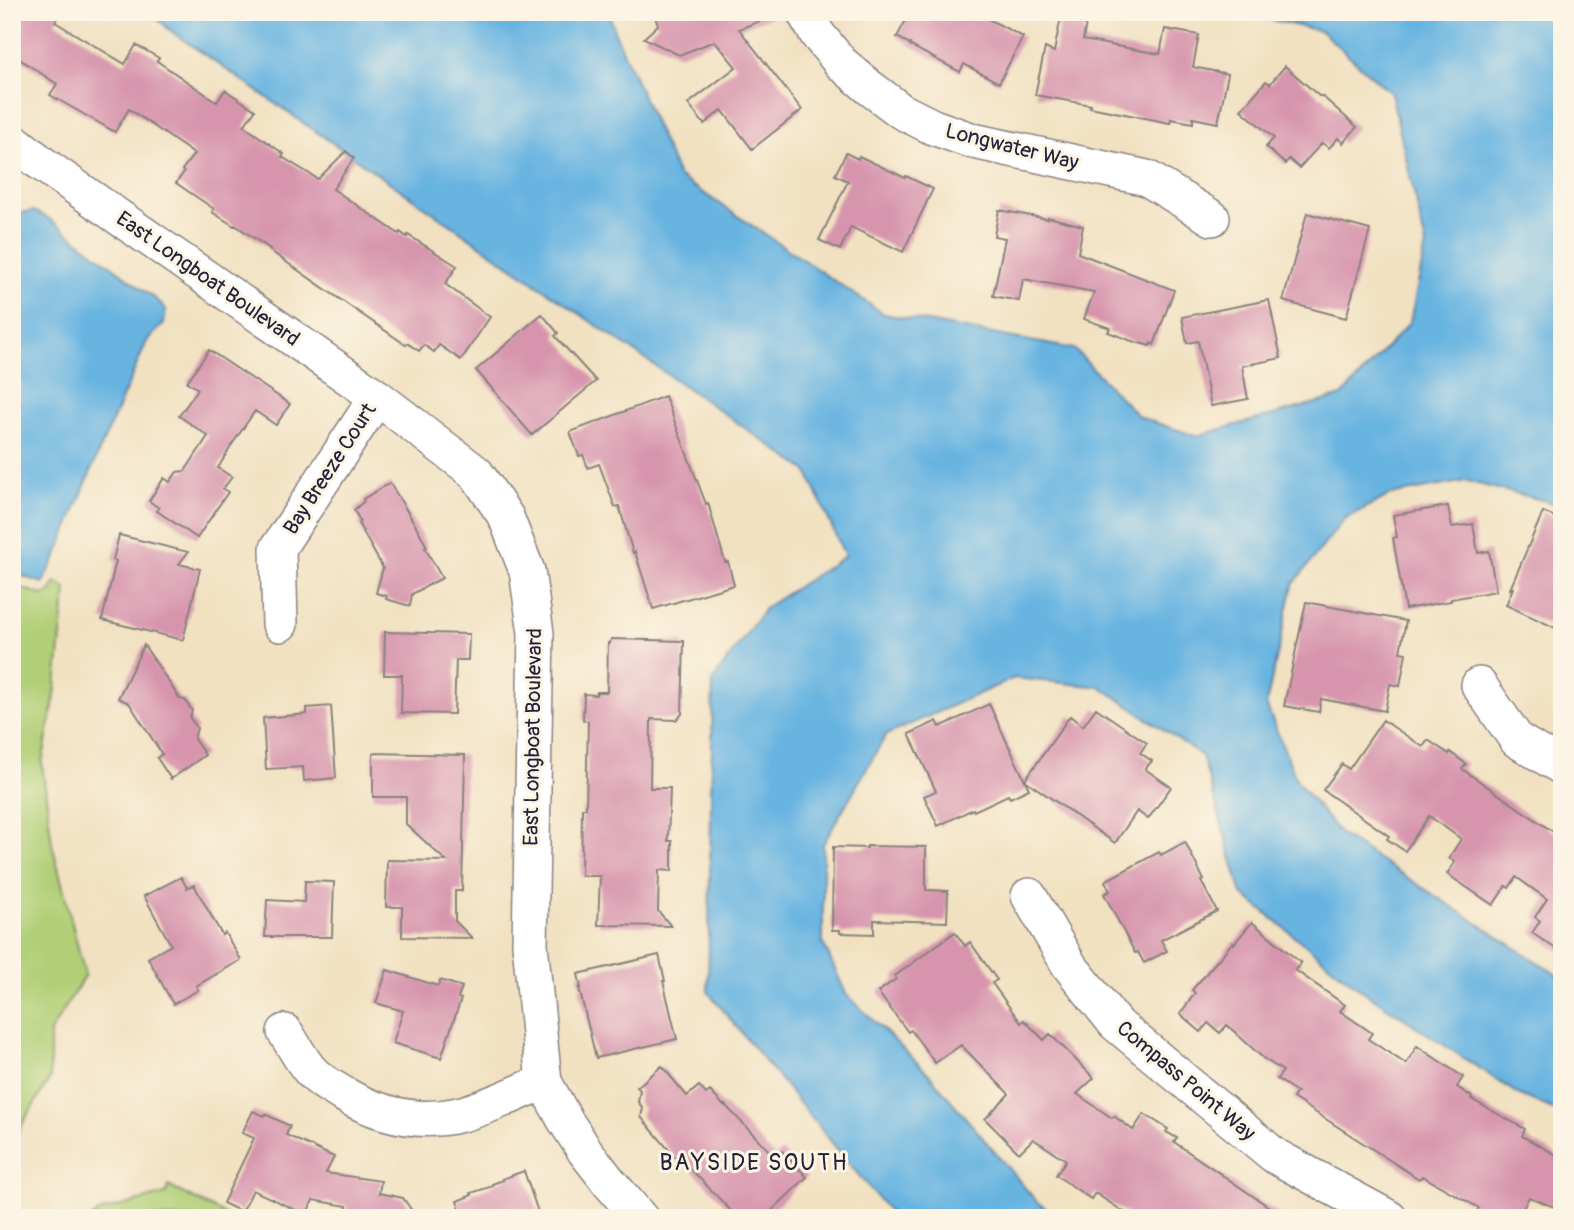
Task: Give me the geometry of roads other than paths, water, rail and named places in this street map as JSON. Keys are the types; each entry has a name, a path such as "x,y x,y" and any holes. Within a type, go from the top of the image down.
{"street":[{"name":"Longwater Way","path":"804,12 818,35 841,63 901,111 933,127 974,141 1147,178 1212,218"},
{"name":"East Longboat Boulevard","path":"12,140 377,397 476,473 506,517 527,571 536,633 530,944 544,1082 585,1151 640,1218"},
{"name":"Bay Breeze Court","path":"280,624 278,548 377,397"},
{"path":"1479,685 1517,740 1562,767"},
{"name":"Compass Point Way","path":"1029,897 1069,965 1115,1023 1275,1156 1389,1218"},
{"path":"285,1032 309,1069 328,1085 378,1111 405,1117 457,1115 544,1082"}],"water":[{"path":"150,12 609,12 615,33 678,176 884,314 1074,349 1139,417 1196,436 1342,396 1410,322 1426,245 1391,93 1321,31 1236,12 1562,12 1562,505 1466,481 1390,495 1344,519 1293,585 1266,704 1297,781 1340,834 1562,978 1562,1113 1518,1094 1360,989 1242,894 1202,756 1101,687 1014,678 886,735 823,844 823,943 846,994 928,1073 1037,1202 1059,1218 894,1218 708,992 713,680 766,607 845,556 807,471 172,32"},
{"path":"34,211 48,218 166,309 164,323 147,341 43,583 12,570 12,373 19,343 12,293 12,217 18,213"}],"district":[{"name":"BAYSIDE SOUTH","path":"754,1162"}]}
